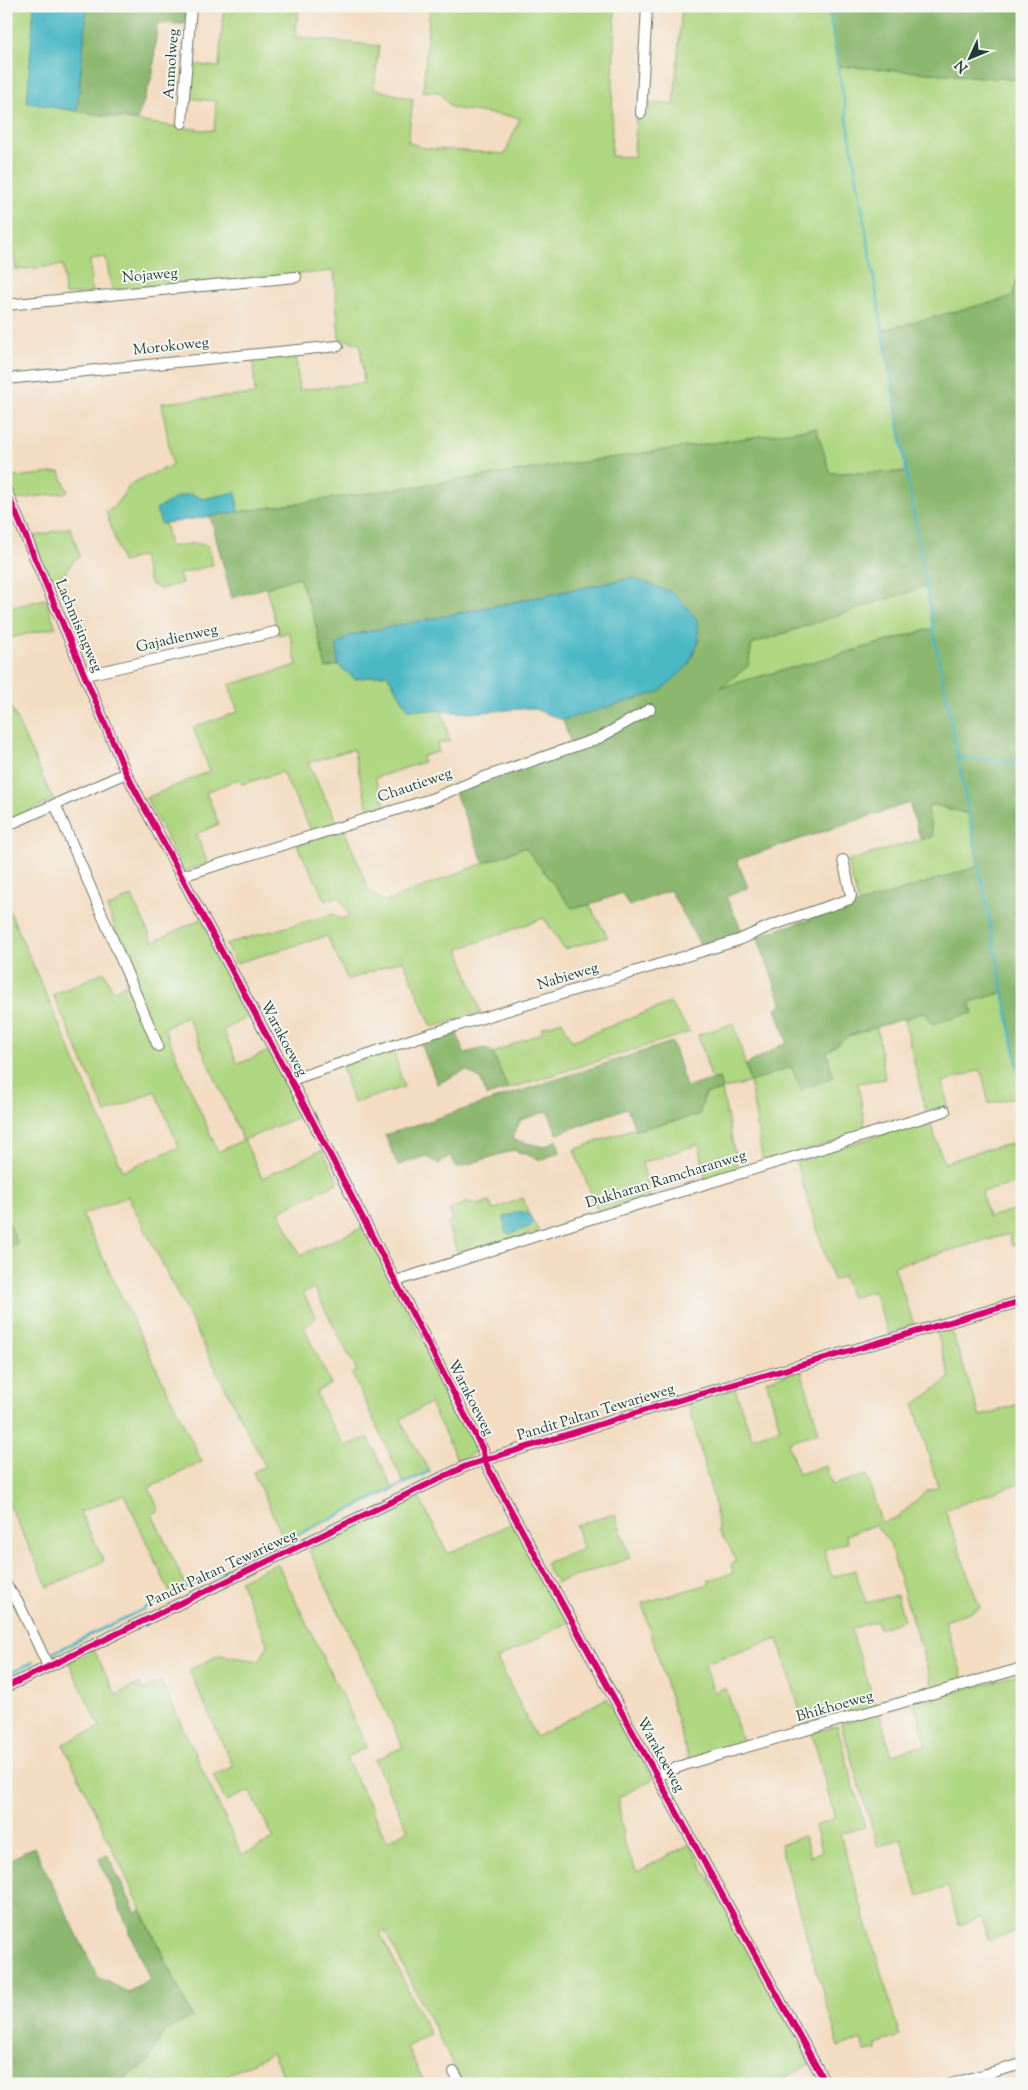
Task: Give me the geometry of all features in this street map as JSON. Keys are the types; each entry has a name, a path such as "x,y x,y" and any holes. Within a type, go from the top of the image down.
{"street":[{"name":"Anmolweg","path":"182,123 191,6"},
{"path":"641,113 647,6"},
{"name":"Nojaweg","path":"6,305 296,277"},
{"name":"Morokoweg","path":"6,379 338,346"},
{"name":"Lachmisingweg","path":"6,490 126,773"},
{"name":"Gajadienweg","path":"86,675 275,632"},
{"name":"Chautieweg","path":"182,876 431,799 482,778 599,738 650,709"},
{"path":"6,826 126,773"},
{"name":"Warakoeweg","path":"126,773 291,1080 396,1281 483,1450 484,1460 826,2084"},
{"path":"55,804 158,1046"},
{"name":"Nabieweg","path":"291,1080 416,1038 740,940 770,926 852,897 843,860"},
{"name":"Dukharan Ramcharanweg","path":"396,1281 567,1226 944,1110"},
{"name":"Pandit Paltan Tewarieweg","path":"6,1687 448,1475 484,1460 649,1409 1022,1301"},
{"path":"6,1585 19,1604 48,1666"},
{"name":"Bhikhoeweg","path":"657,1775 687,1764 1022,1668"},
{"path":"951,2084 1022,2064"},
{"path":"454,2072 460,2084"}],"green space":[{"path":"6,6 34,6 28,103 144,122 214,131 216,101 188,98 190,64 219,67 224,6 299,6 295,37 379,46 374,89 413,99 408,142 424,148 505,154 520,118 452,108 439,92 423,91 430,6 615,6 611,156 634,157 636,115 647,116 650,103 674,105 682,6 828,6 838,66 1022,80 1022,261 1013,297 883,330 906,472 830,473 816,428 238,512 236,492 203,499 192,494 161,524 165,523 170,547 194,543 209,546 213,565 179,574 182,583 161,589 150,584 142,556 122,562 106,511 112,509 132,483 172,465 162,403 255,394 253,357 296,353 299,390 364,383 360,344 339,338 334,271 112,290 106,258 90,260 92,293 65,295 63,265 16,270 6,197"},
{"path":"81,6 187,6 184,24 157,23 153,74 137,120 77,111 87,7"},
{"path":"828,6 1022,6 1022,80 838,66"},
{"path":"1022,261 1022,1089 1004,992 970,1002 973,1013 932,1024 925,1012 848,1036 827,1052 833,1077 801,1090 791,1067 750,1082 746,1065 787,1042 776,1008 782,1004 757,936 979,866 968,814 931,804 927,811 933,836 921,840 909,803 737,860 748,888 726,897 743,933 702,948 670,890 629,906 622,893 589,905 572,908 525,847 484,863 455,793 601,742 597,736 571,744 563,720 659,692 631,578 351,635 337,645 338,665 326,668 314,618 299,577 232,598 210,516 816,428 830,473 906,472 883,330 1012,297","holes":["926,586 933,629 721,687 748,666 752,644"]},
{"path":"60,472 68,492 15,500 6,478"},
{"path":"70,527 80,556 65,574 51,583 33,537"},
{"path":"299,576 314,618 326,668 338,665 355,679 387,674 408,709 442,711 450,741 437,744 439,752 422,756 423,762 375,778 386,807 369,813 353,749 308,763 338,824 312,832 282,772 242,784 239,779 206,792 219,824 196,834 208,864 184,871 146,798 210,771 193,727 238,712 229,685 297,665 289,632 279,635 266,588"},
{"path":"926,585 933,628 719,688 748,666 752,644"},
{"path":"45,599 56,627 6,639 6,609"},
{"path":"6,696 53,800 6,822"},
{"path":"931,804 968,814 979,866 859,904 847,861 933,836 927,811"},
{"path":"344,829 369,890 385,902 525,847 572,908 589,905 608,937 564,949 544,918 459,949 481,1013 432,1027 403,960 348,980 327,936 236,963 225,944 334,914 340,919 350,916 338,896 326,901 297,845"},
{"path":"132,896 153,942 201,919 251,1015 223,1030 238,1064 269,1051 303,1115 244,1140 262,1178 322,1150 339,1182 279,1211 300,1255 364,1227 477,1445 476,1452 458,1461 430,1403 401,1419 407,1433 430,1471 404,1484 352,1374 357,1371 314,1288 303,1293 316,1318 304,1328 331,1384 316,1392 322,1406 346,1446 368,1437 393,1489 285,1541 253,1472 265,1466 128,1196 82,1215 202,1462 149,1488 159,1510 152,1514 187,1588 171,1595 124,1494 80,1512 104,1561 48,1587 6,1498 6,1248 17,1243 6,1218 6,911 9,910 123,1171 179,1147 155,1091 106,1113 53,995 104,972 113,991 127,984 125,979 135,975 107,908","holes":["187,1016 243,1140 218,1152 164,1028"]},
{"path":"1004,992 1022,1095 989,1104 981,1070 943,1082 948,1105 926,1112 904,1019 926,1012 973,1013 970,1002"},
{"path":"670,1003 690,1032 508,1089 493,1053 543,1032 541,1028 562,1021 572,1041"},
{"path":"734,1023 750,1082 722,1090 719,1078 712,1080 698,1035"},
{"path":"877,1027 885,1079 858,1083 866,1132 763,1164 750,1082 791,1066 833,1077 826,1052 848,1036"},
{"path":"456,1030 464,1053 485,1048 493,1053 508,1089 487,1096 480,1079 466,1070 437,1084 420,1041"},
{"path":"672,1042 686,1087 719,1078 722,1090 705,1094 699,1115 636,1130 627,1108 557,1134 548,1111 521,1120 513,1134 513,1140 544,1147 557,1140 560,1152 541,1160 514,1150 456,1168 451,1155 439,1164 426,1156 398,1165 385,1135"},
{"path":"393,1050 404,1087 353,1103 342,1066"},
{"path":"722,1090 738,1170 706,1180 699,1144 642,1163 650,1196 598,1212 574,1150 635,1128 637,1130 699,1115 705,1094"},
{"path":"929,1119 944,1163 987,1149 1022,1142 1022,1168 1018,1180 1013,1184 982,1192 988,1217 1022,1208 1022,1243 1012,1246 1009,1234 894,1266 914,1325 888,1333 874,1291 851,1298 843,1276 833,1280 796,1162"},
{"path":"523,1198 529,1214 519,1211 530,1227 533,1221 539,1231 459,1257 447,1223 453,1221 449,1210 468,1202 478,1205 489,1201 493,1210"},
{"path":"6,1218 18,1243 6,1248"},
{"path":"950,1327 980,1416 1022,1403 1022,1482 945,1510 980,1608 945,1621 964,1681 934,1691 891,1550 891,1544 875,1525 846,1535 848,1542 824,1550 832,1577 855,1570 866,1603 897,1595 904,1620 879,1629 877,1621 851,1629 876,1708 805,1727 778,1639 705,1663 713,1692 726,1688 743,1744 689,1761 642,1603 709,1584 709,1580 733,1573 731,1564 736,1562 730,1547 719,1532 714,1501 688,1403 735,1389 752,1438 780,1428 766,1380 801,1370 819,1432 788,1442 798,1474 826,1466 832,1485 867,1475 881,1523 898,1517 925,1492 938,1487 914,1405 950,1378 937,1333"},
{"path":"419,1497 448,1554 514,1522 569,1622 497,1659 536,1737 607,1698 653,1779 618,1798 624,1845 637,1872 690,1844 810,2064 772,2084 463,2084 385,1931 380,1933 430,2034 407,2047 425,2084 277,2084 285,2079 272,2053 221,2078 223,2084 116,2084 147,2064 164,2032 192,2016 63,1744 100,1727 69,1663 94,1650 116,1695 140,1683 143,1690 161,1681 242,1855 274,1839 250,1791 226,1801 213,1776 233,1766 189,1670 219,1655 260,1661 268,1645 240,1581 277,1563 367,1747 346,1758 387,1841 408,1830 374,1760 403,1747 309,1550"},
{"path":"615,1514 630,1558 556,1583 545,1563 583,1549 576,1525"},
{"path":"1022,1673 1022,1720 1016,1722 1022,1741 1022,1930 988,1940 981,1917 959,1925 948,1887 918,1896 901,1838 878,1847 841,1724 879,1713 892,1755 927,1744 914,1704"},
{"path":"837,1726 865,1827 840,1834 900,2036 876,2044 877,2050 865,2052 861,2039 839,2047 780,1845 804,1836 810,1856 822,1851 815,1826 835,1818 812,1733"},
{"path":"34,1847 98,1977 128,1992 150,1980 99,1859 107,1854 136,1913 141,1910 192,2017 164,2032 147,2064 116,2084 6,2084 6,1862"}],"water":[{"path":"34,6 87,7 77,111 27,103"},
{"path":"236,492 238,512 161,524 156,509 180,496 192,494 203,499"},
{"path":"632,578 674,593 697,619 699,640 688,666 659,692 563,720 532,708 470,713 408,709 387,674 355,679 338,665 337,645 351,635"},
{"path":"519,1211 529,1214 533,1221 530,1227 509,1234 505,1232 504,1217"}],"waterway":[{"path":"828,6 933,628 1022,1089"},
{"path":"956,757 1022,764"},
{"path":"48,1655 430,1471"},
{"path":"6,1675 33,1662"}],"cycle path":[{"path":"6,490 126,773 313,1122 483,1450 484,1460 826,2084"},
{"path":"6,1687 466,1466 649,1409 1022,1301"}]}
